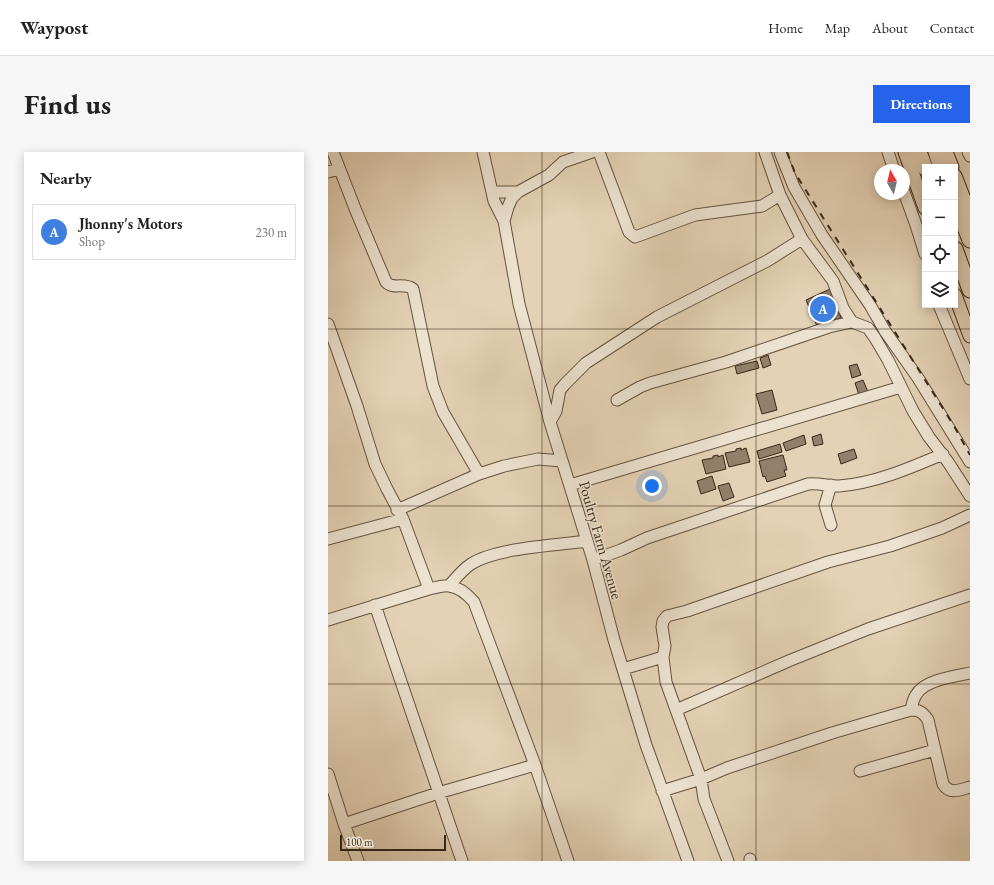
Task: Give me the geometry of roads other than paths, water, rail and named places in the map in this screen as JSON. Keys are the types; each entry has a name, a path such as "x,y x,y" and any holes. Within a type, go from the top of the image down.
{"highway":[{"path":"919,152 924,164"},
{"path":"936,152 941,164"},
{"path":"958,210 970,240"},
{"path":"958,258 970,290"}],"main road":[{"path":"905,152 922,200"},
{"path":"946,152 951,164"},
{"path":"958,184 970,214"},
{"path":"958,303 970,336"}],"street":[{"path":"334,152 333,170 386,282 392,286 410,286 413,289 433,386 443,412 479,474"},
{"name":"Poultry Farm Avenue","path":"484,152 498,211 504,221 520,304 550,422 593,560 622,669 646,745 688,861"},
{"path":"504,221 512,198 518,192 549,175 563,162 592,152"},
{"path":"599,152 629,232 635,237 695,215 762,206 780,195"},
{"path":"764,152 780,195 802,239 833,281 843,308 852,322"},
{"path":"780,152 794,187 822,235 870,305 885,331 918,378 970,462"},
{"path":"888,152 892,164"},
{"path":"968,152 970,156"},
{"path":"493,192 518,192"},
{"path":"907,200 922,244"},
{"path":"550,422 556,411 560,390 586,363 657,317 767,261 802,239"},
{"path":"833,281 849,274"},
{"path":"940,308 970,379"},
{"path":"617,400 650,383 726,362 829,327 852,322 868,328 875,338 888,360 913,411 929,437 943,454 969,493"},
{"path":"328,324 357,406 375,464 400,515 429,589"},
{"path":"875,338 885,331"},
{"path":"570,485 901,387"},
{"path":"593,560 621,550 647,538 808,484 850,484 875,479 901,471 943,454"},
{"path":"328,539 400,515 479,474 520,462 538,459 562,461"},
{"path":"831,525 825,510 825,505 826,498 832,485"},
{"path":"728,861 707,810 701,779 666,682 663,657 665,646 662,627 663,621 667,616 687,611 828,562 890,546 942,528 970,516"},
{"path":"449,586 472,564 487,557 509,552 587,541"},
{"path":"328,620 429,589 449,586 464,593 474,602 536,765 568,861"},
{"path":"676,710 769,669 868,629 970,595"},
{"path":"375,605 462,861"},
{"path":"622,669 663,657"},
{"path":"911,710 916,695 920,689 928,684 970,673"},
{"path":"662,791 701,779 726,768 810,740 911,710 919,710 925,714 928,720 943,784 946,790 952,791 970,787"},
{"path":"860,771 935,750"},
{"path":"344,824 438,793 536,765"},
{"path":"328,774 358,861"}],"railway":[{"path":"787,152 795,173 954,426 970,455"}],"place":[{"name":"Jhonny's Motors","path":"823,309"}]}
